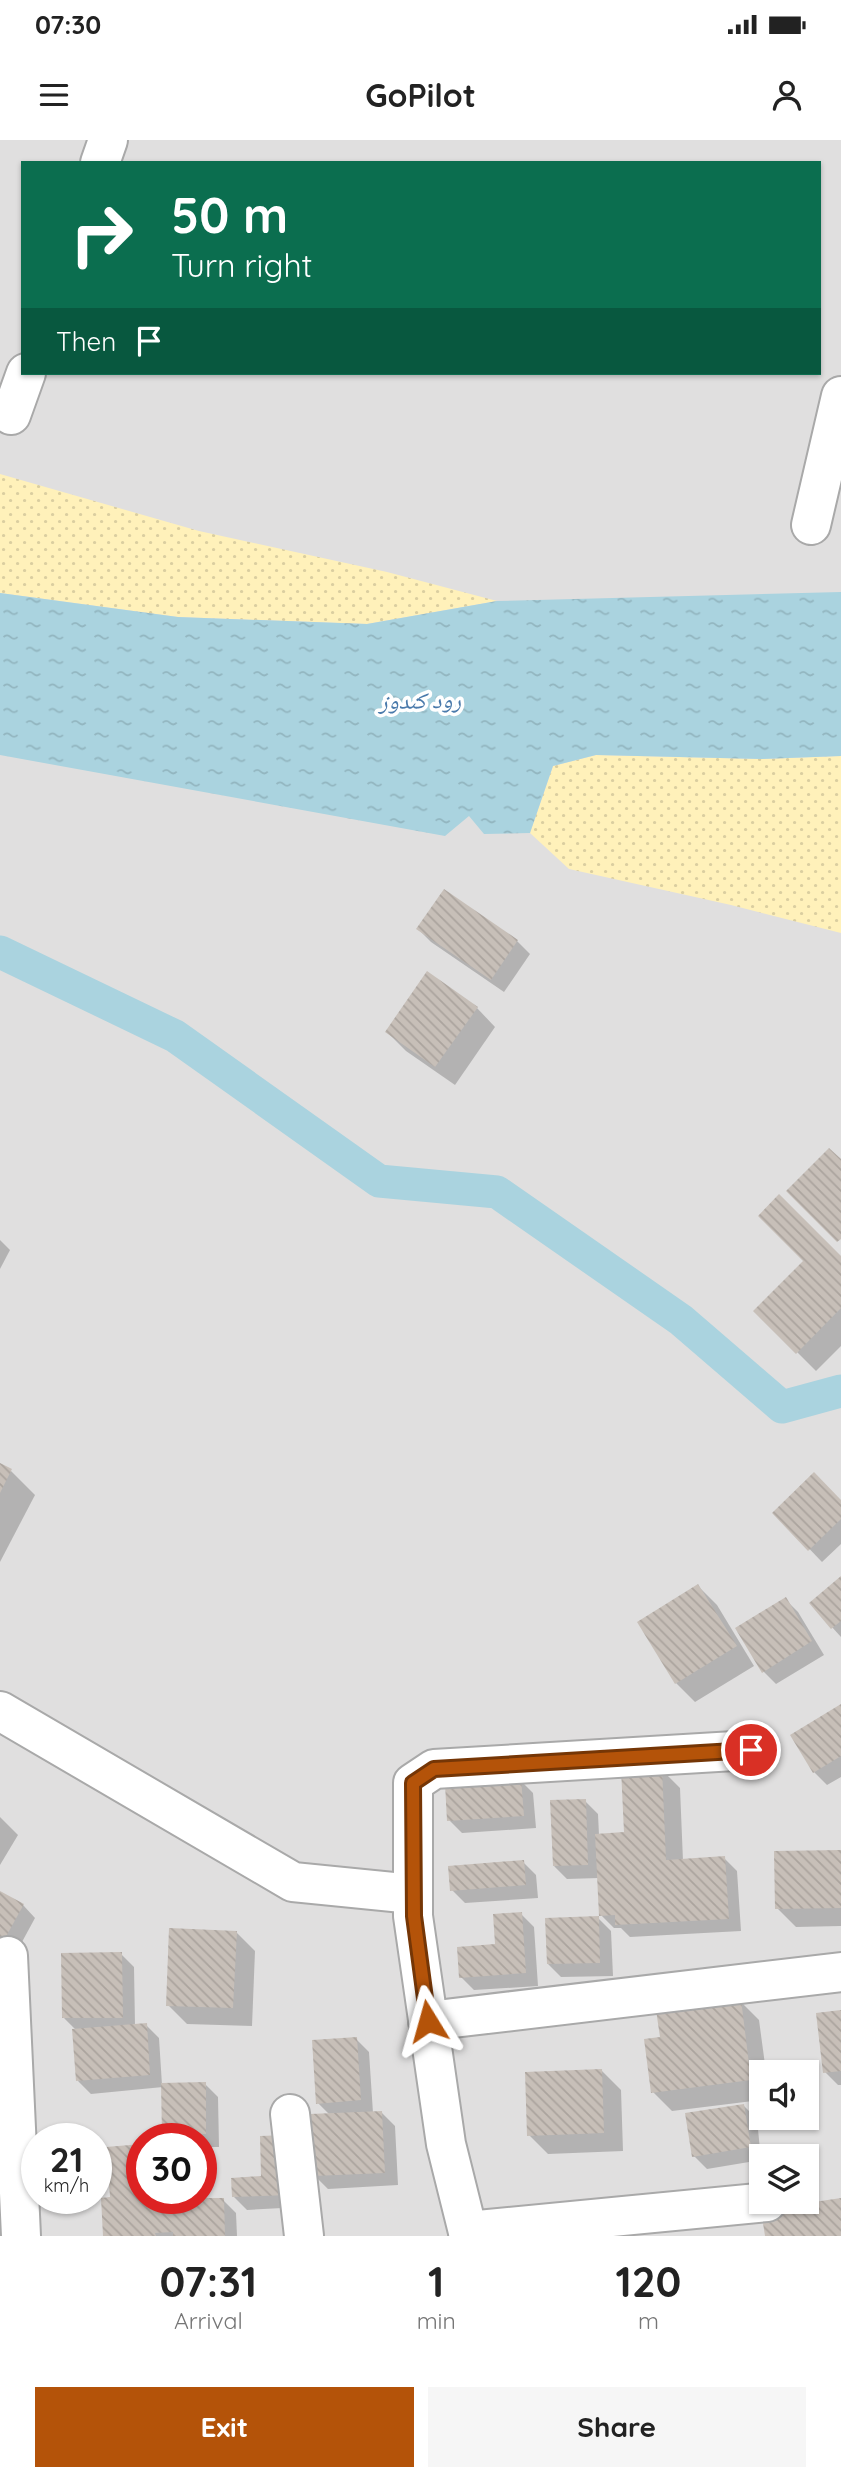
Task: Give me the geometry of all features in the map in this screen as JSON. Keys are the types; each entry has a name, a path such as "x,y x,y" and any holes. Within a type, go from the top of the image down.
{"street":[{"path":"101,161 108,140"},
{"path":"11,415 25,375"},
{"path":"811,525 841,396"},
{"path":"0,1711 293,1882 413,1894"},
{"path":"749,2204 468,2234 446,2144 414,1916 413,1783 434,1769 751,1750"},
{"path":"8,1956 20,2236"},
{"path":"428,2021 841,1972"},
{"path":"290,2114 304,2236"}],"shaded area":[{"path":"0,140 841,140 841,2236 0,2236"}],"sand":[{"path":"0,474 199,531 387,572 497,601 367,624 178,617 0,593"},
{"path":"596,755 761,759 841,756 841,933 569,869 530,833 553,766"}],"water":[{"name":"رود کندوز","path":"841,592 841,756 761,759 596,755 553,766 530,833 484,834 469,816 445,836 0,755 0,593 178,617 367,624 497,601"}],"building":[{"path":"444,889 518,940 491,980 416,929"},
{"path":"427,971 478,1007 435,1067 385,1032"},
{"path":"829,1148 841,1159 841,1239 837,1242 786,1191"},
{"path":"779,1194 841,1256 841,1308 796,1354 753,1311 803,1261 758,1216"},
{"path":"0,1463 12,1469 0,1493"},
{"path":"814,1472 841,1500 841,1519 808,1551 772,1513"},
{"path":"841,1576 841,1621 831,1629 809,1603"},
{"path":"698,1584 737,1646 675,1684 637,1622"},
{"path":"786,1597 812,1641 762,1673 735,1628"},
{"path":"841,1704 841,1756 813,1773 790,1735"},
{"path":"662,1767 666,1860 725,1856 729,1919 615,1925 615,1915 599,1916 595,1834 624,1832 621,1769"},
{"path":"521,1778 524,1816 447,1821 445,1784"},
{"path":"586,1799 588,1865 553,1866 550,1800"},
{"path":"841,1850 841,1908 775,1909 774,1851"},
{"path":"524,1860 526,1885 450,1891 448,1866"},
{"path":"0,1891 24,1904 3,1942 0,1940"},
{"path":"522,1912 526,1973 459,1978 457,1947 495,1944 493,1914"},
{"path":"599,1916 600,1963 547,1964 545,1918"},
{"path":"169,1928 237,1931 233,2008 166,2006"},
{"path":"122,1952 123,2018 62,2018 61,1953"},
{"path":"741,1999 749,2080 651,2093 644,2039 660,2037 656,2010"},
{"path":"841,2010 841,2071 823,2073 816,2013"},
{"path":"147,2023 150,2075 76,2081 72,2029"},
{"path":"357,2037 361,2100 316,2104 312,2040"},
{"path":"602,2069 604,2133 527,2136 525,2072"},
{"path":"206,2082 206,2123 162,2123 161,2083"},
{"path":"744,2104 749,2147 692,2157 685,2113"},
{"path":"382,2111 385,2173 313,2176 310,2114"},
{"path":"286,2135 289,2195 232,2197 231,2178 261,2176 260,2136"},
{"path":"126,2145 126,2214 217,2214 217,2198 224,2198 225,2236 173,2236 173,2232 155,2233 156,2236 103,2236 102,2214 112,2214 112,2146"},
{"path":"841,2198 841,2236 765,2236 762,2214 819,2214 819,2201"}],"waterway":[{"path":"0,952 175,1036 379,1181 497,1192 681,1320 782,1407 841,1391"}],"route":[{"path":"428,2021 414,1916 413,1783 434,1769 751,1750"}]}
